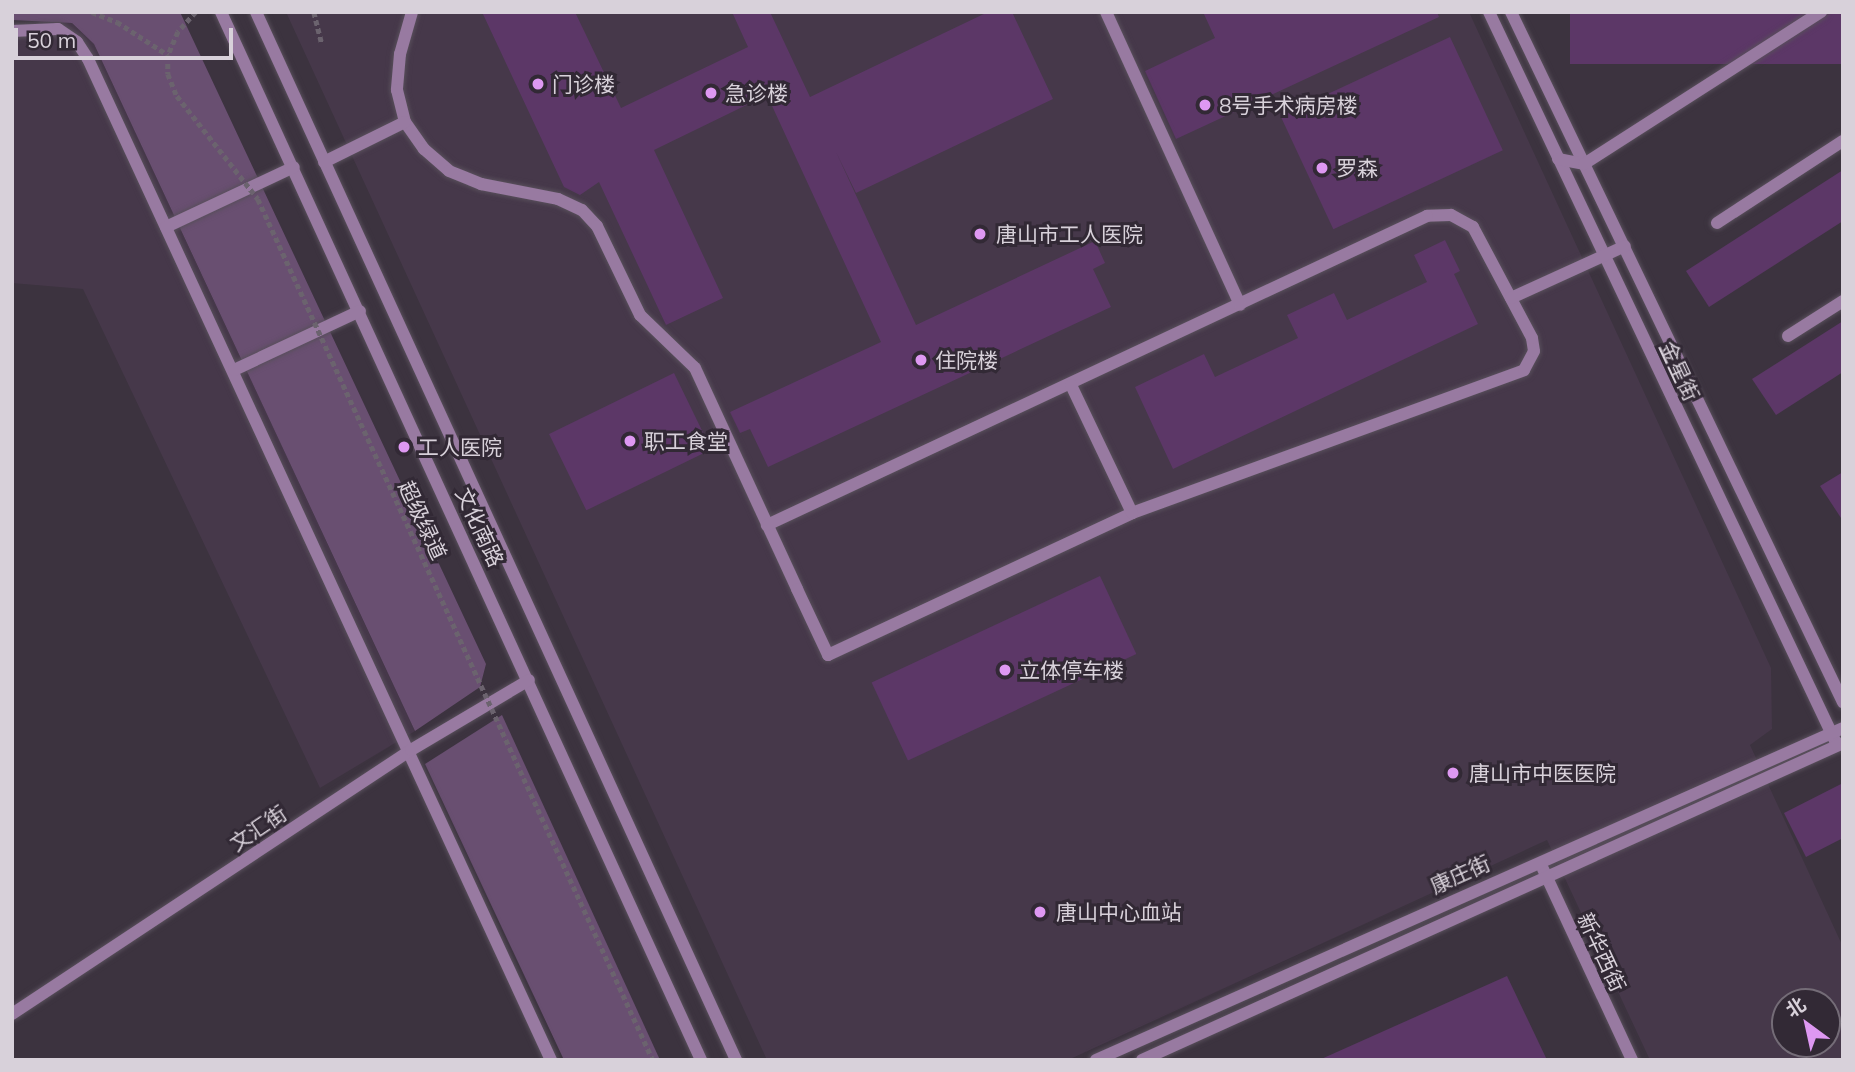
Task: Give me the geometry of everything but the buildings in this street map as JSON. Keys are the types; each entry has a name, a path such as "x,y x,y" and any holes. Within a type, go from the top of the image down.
{"street":[{"name":"文化南路","path":"221,12 701,1060"},
{"name":"文化南路","path":"256,12 736,1060"},
{"path":"412,12 400,54 397,90 405,122 424,149 449,171 481,184 558,199 582,211 597,226 640,315 695,368 767,525 828,654 1132,513 1524,370 1534,351 1532,338 1473,227 1451,215 1427,216 1071,385 767,525"},
{"path":"1106,12 1240,305"},
{"name":"金星街","path":"1489,12 1603,254 1839,738"},
{"name":"金星街","path":"1511,12 1843,702"},
{"path":"1558,159 1584,164 1821,12"},
{"path":"12,30 58,29 77,42 411,750 410,763 551,1060"},
{"path":"324,162 405,122"},
{"path":"1717,223 1843,141"},
{"path":"166,227 293,167"},
{"path":"1511,298 1625,246"},
{"path":"1788,336 1843,301"},
{"path":"234,370 360,311"},
{"path":"1071,385 1132,513"},
{"name":"文汇街","path":"12,1014 411,750 529,680"},
{"name":"康庄街","path":"1096,1060 1541,859 1839,738"},
{"name":"康庄街","path":"1142,1060 1839,738"},
{"name":"新华西街","path":"1541,859 1545,874 1632,1060"}],"path":[{"path":"92,12 117,22 168,55 178,32 196,12"},
{"path":"314,12 322,43"},
{"name":"超级绿道","path":"168,55 168,74 177,96 258,199 653,1060"}],"shaded area":[{"path":"12,12 180,12 486,664 480,687 415,731 94,44 72,23 12,20"},
{"name":"唐山市工人医院","path":"286,12 1469,12 1771,668 1772,729 1750,745 1843,947 1843,1060 1650,1060 1547,840 1068,1060 767,1060"},
{"path":"43,19 72,23 94,44 415,731 320,788 83,289 12,283 12,42"},
{"path":"502,715 660,1060 564,1060 425,764"}],"place":[{"name":"门诊楼","path":"538,84"},
{"name":"急诊楼","path":"711,93"},
{"name":"8号手术病房楼","path":"1205,105"},
{"name":"罗森","path":"1322,168"},
{"name":"唐山市工人医院","path":"980,234"},
{"name":"住院楼","path":"921,360"},
{"name":"职工食堂","path":"630,441"},
{"name":"工人医院","path":"404,447"},
{"name":"立体停车楼","path":"1005,670"},
{"name":"唐山市中医医院","path":"1453,773"},
{"name":"唐山中心血站","path":"1040,912"}]}
